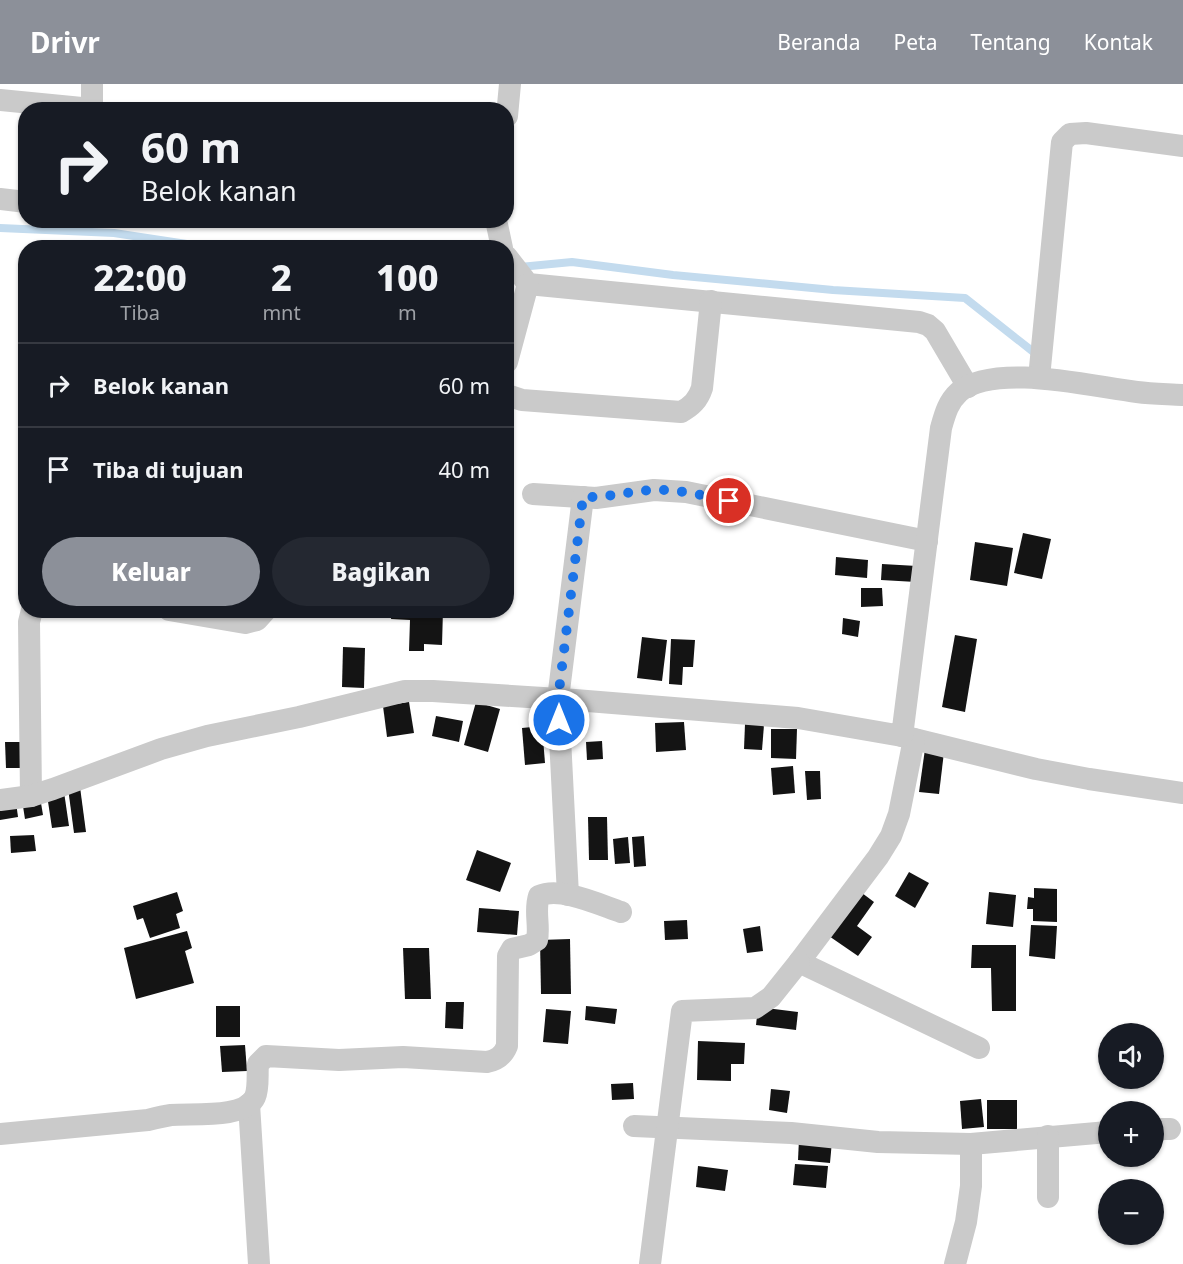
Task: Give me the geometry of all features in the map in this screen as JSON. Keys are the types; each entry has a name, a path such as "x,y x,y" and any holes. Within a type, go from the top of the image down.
{"street":[{"path":"92,84 92,102"},
{"path":"508,102 510,84"},
{"path":"0,99 28,102"},
{"path":"1039,378 1062,142 1070,134 1086,133 1183,146"},
{"path":"0,199 18,201"},
{"path":"514,266 528,284 919,322 935,331 968,387"},
{"path":"514,336 528,284"},
{"path":"514,397 522,400 681,411 699,397 702,388 711,301"},
{"path":"650,1264 682,1011 755,1008 771,997 878,857 891,836 899,814 927,541 945,410 959,392 1001,377 1039,378 1139,392 1183,394"},
{"path":"533,494 596,498 654,490 686,492 927,541"},
{"path":"568,895 558,699 583,497"},
{"path":"30,618 31,796"},
{"path":"216,618 245,623 259,618"},
{"path":"0,800 31,796 161,749 207,736 299,717 405,691 558,699 798,718 908,738 1078,777 1183,793"},
{"path":"0,1134 236,1110 249,1104 256,1094 258,1064 266,1056 339,1060 403,1057 487,1062 495,1060 504,1054 507,1046 508,956 512,949 529,945 537,940 536,905 539,896 553,893 568,895 621,912"},
{"path":"799,962 979,1048"},
{"path":"249,1104 259,1264"},
{"path":"633,1126 791,1134 878,1142 971,1144 1098,1133"},
{"path":"1048,1136 1048,1197"},
{"path":"955,1264 967,1213 971,1144"}],"building":[{"path":"1023,533 1051,539 1042,579 1014,573"},
{"path":"975,542 1013,548 1007,586 970,580"},
{"path":"836,557 868,560 867,578 835,575"},
{"path":"882,564 917,566 916,582 881,580"},
{"path":"861,588 882,588 883,606 861,607"},
{"path":"443,618 442,645 424,644 424,651 409,651 410,620 391,619"},
{"path":"843,618 860,621 858,637 842,634"},
{"path":"955,635 977,639 965,712 942,707"},
{"path":"642,637 667,640 662,681 637,678"},
{"path":"671,639 695,640 693,667 683,667 682,685 669,684"},
{"path":"343,647 365,648 364,688 342,687"},
{"path":"409,702 414,733 387,737 383,706"},
{"path":"476,702 500,709 488,752 464,745"},
{"path":"436,716 463,721 459,742 432,736"},
{"path":"684,722 686,750 656,752 655,723"},
{"path":"745,724 764,725 762,750 744,749"},
{"path":"542,726 545,763 525,765 522,728"},
{"path":"771,729 797,729 796,759 771,758"},
{"path":"602,741 603,759 587,760 586,742"},
{"path":"5,742 27,742 28,768 6,768"},
{"path":"925,749 944,752 939,794 919,792"},
{"path":"793,766 795,793 773,795 771,768"},
{"path":"805,771 820,771 821,799 807,800"},
{"path":"80,787 86,832 74,833 68,788"},
{"path":"64,792 69,826 52,828 47,795"},
{"path":"40,797 43,815 25,819 22,800"},
{"path":"16,802 18,817 0,820 0,804"},
{"path":"588,817 607,817 608,860 589,860"},
{"path":"34,835 36,851 11,853 10,836"},
{"path":"644,836 646,866 634,867 632,837"},
{"path":"628,837 630,863 615,864 613,839"},
{"path":"477,850 511,863 500,892 466,880"},
{"path":"909,872 929,883 915,908 895,896"},
{"path":"1034,888 1057,889 1057,922 1033,921 1033,909 1027,909 1028,897 1034,898"},
{"path":"858,890 874,902 857,926 872,937 858,956 826,934"},
{"path":"177,892 183,911 176,914 180,928 150,938 143,918 137,920 133,906"},
{"path":"989,892 1016,895 1013,927 986,924"},
{"path":"479,908 519,911 517,935 477,932"},
{"path":"687,920 688,939 665,940 664,921"},
{"path":"1031,925 1057,926 1055,959 1029,956"},
{"path":"760,926 763,951 747,953 743,929"},
{"path":"187,931 192,948 185,951 194,983 136,999 124,948"},
{"path":"570,939 571,994 541,994 540,940"},
{"path":"972,945 1016,945 1016,1011 992,1011 991,968 971,968"},
{"path":"403,948 429,948 431,999 405,999"},
{"path":"446,1002 464,1002 463,1029 445,1028"},
{"path":"216,1006 240,1006 240,1037 216,1037"},
{"path":"586,1006 617,1009 615,1024 585,1020"},
{"path":"758,1007 798,1012 796,1030 756,1025"},
{"path":"546,1009 571,1011 568,1044 543,1042"},
{"path":"698,1041 745,1043 744,1064 731,1064 731,1081 697,1080"},
{"path":"245,1045 247,1071 222,1072 220,1046"},
{"path":"633,1083 634,1099 612,1100 611,1084"},
{"path":"771,1089 790,1091 787,1113 769,1110"},
{"path":"981,1099 984,1127 962,1129 960,1101"},
{"path":"987,1100 1017,1100 1017,1129 987,1129"},
{"path":"799,1139 832,1141 830,1163 798,1160"},
{"path":"795,1164 828,1166 826,1188 793,1185"},
{"path":"698,1166 728,1170 725,1191 696,1187"}],"waterway":[{"path":"0,228 114,233 160,240"},
{"path":"520,267 572,262 673,275 833,290 965,298 1036,354"}],"route":[{"path":"559,720 558,699 583,497 596,498 654,490 686,492 729,501"}]}
